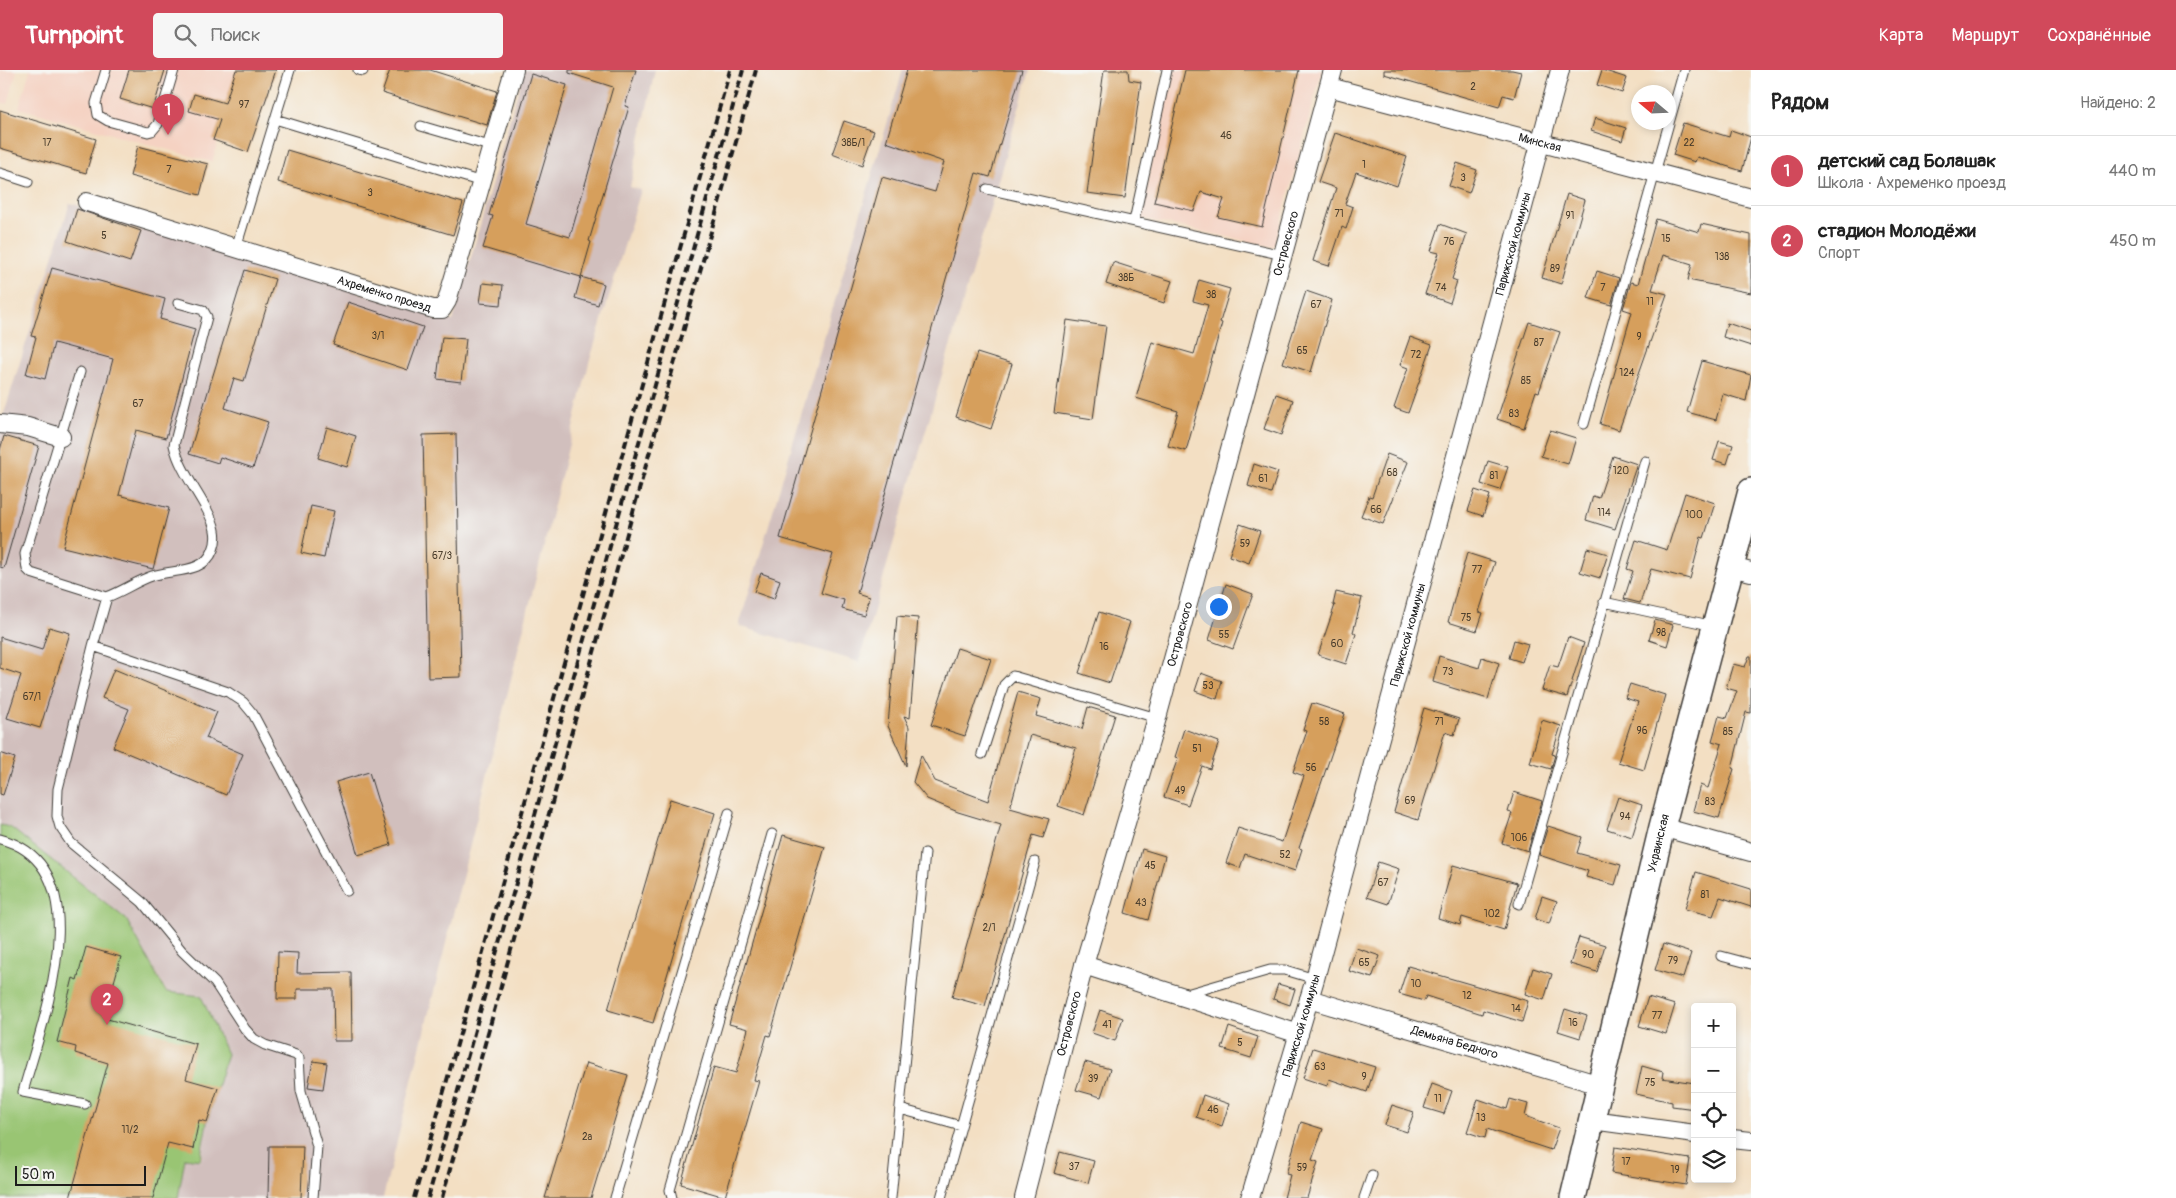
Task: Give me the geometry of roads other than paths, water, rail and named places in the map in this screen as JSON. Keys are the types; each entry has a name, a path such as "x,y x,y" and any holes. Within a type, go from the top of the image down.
{"street":[{"name":"Ахременко проезд","path":"87,202 433,309 442,308 448,301 514,70"},
{"name":"Парижской коммуны","path":"1250,1198 1315,979 1560,70"},
{"name":"Минская","path":"1331,78 1539,143 1751,198"},
{"name":"Островского","path":"1024,1198 1084,965 1157,718 1331,78"},
{"path":"0,424 28,427 60,437"},
{"name":"Украинская","path":"1573,1198 1662,827 1715,626 1741,570 1751,491"},
{"path":"1662,827 1751,852"},
{"path":"1084,965 1299,1034"},
{"name":"Демьяна Бедного","path":"1309,999 1600,1085"},
{"path":"1592,1120 1691,1133"},
{"path":"1736,1139 1751,1141"}],"lane":[{"path":"106,70 96,103 98,115 108,121 148,132 152,132 158,124 174,70"},
{"path":"236,248 290,70"},
{"path":"1134,221 1167,70"},
{"path":"1584,424 1684,70"},
{"path":"275,119 482,182"},
{"path":"421,126 493,147"},
{"path":"0,173 28,182"},
{"path":"987,189 1283,255"},
{"path":"80,372 25,554 27,569 38,576 107,597 152,576 204,563 211,555 216,544 216,532 212,520 179,459 174,445 207,317 203,310 178,303"},
{"path":"1519,904 1645,461"},
{"path":"107,597 58,789 56,804 60,827 78,849 142,902 182,951 215,983 245,1029 254,1039 265,1045 296,1055 299,1058 301,1091 317,1146 313,1198"},
{"path":"1604,602 1715,626"},
{"path":"93,646 228,692 243,702 253,714 347,891"},
{"path":"982,754 1004,685 1014,676 1157,718"},
{"path":"615,1198 729,813"},
{"path":"672,1198 670,1190 772,834"},
{"path":"0,840 22,847 37,861 50,881 58,911 54,973 23,1092 85,1104"},
{"path":"891,1198 925,853"},
{"path":"940,1198 1035,862"},
{"path":"1721,956 1751,964"},
{"path":"1181,996 1270,970 1285,970 1315,979"},
{"path":"900,1109 961,1126"},
{"path":"1364,1198 1372,1175"}],"railway":[{"path":"414,1198 730,70"},
{"path":"428,1198 743,70"},
{"path":"442,1198 756,70"}],"place":[{"name":"детский сад Болашак","path":"168,135"},
{"name":"стадион Молодёжи","path":"107,1025"}]}
